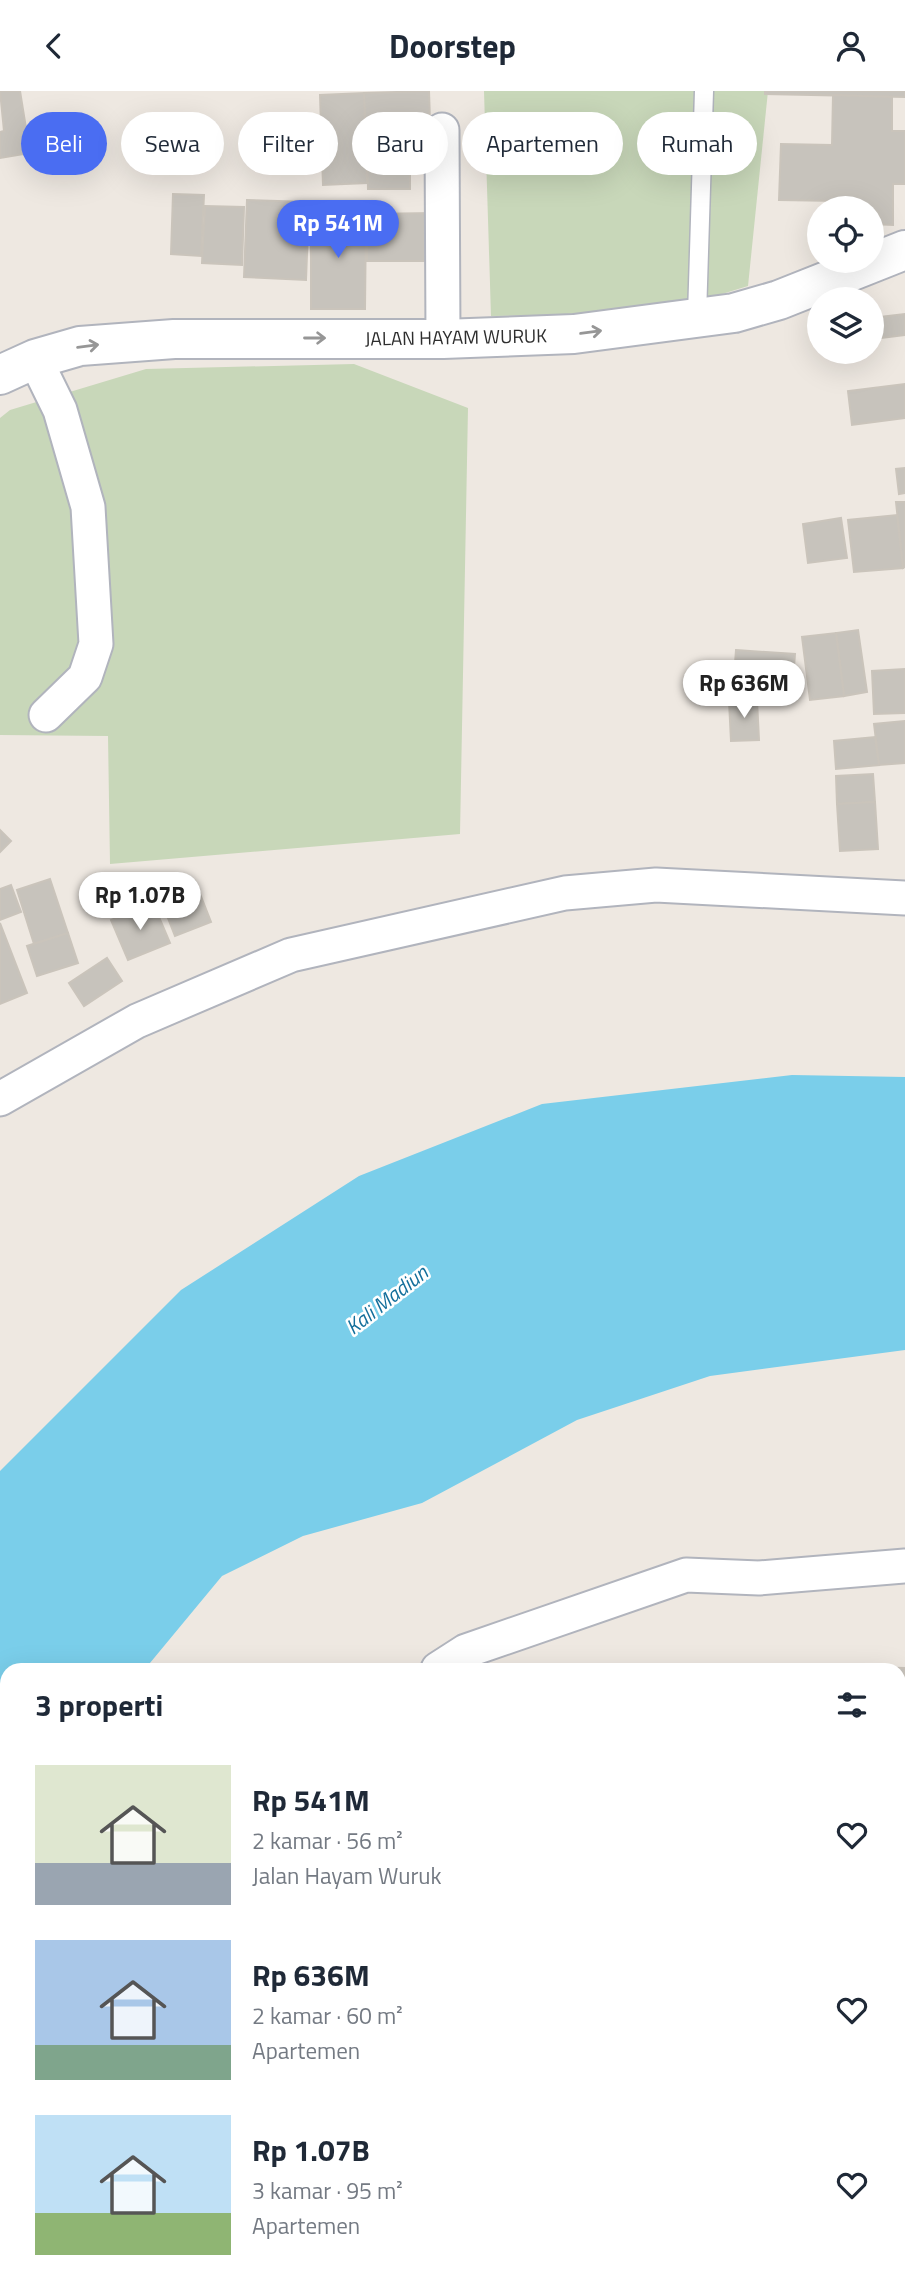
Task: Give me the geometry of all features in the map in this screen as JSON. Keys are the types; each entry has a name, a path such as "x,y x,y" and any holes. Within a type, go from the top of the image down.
{"main road":[{"name":"JALAN HAYAM WURUK","path":"0,375 35,359 80,346 174,338 443,339 574,334 734,313 779,300 905,250"}],"street":[{"path":"442,175 443,339"},
{"path":"35,359 60,410 88,507 96,644 85,677 46,715"},
{"path":"0,1099 136,1021 291,955 565,893 656,885 905,898"},
{"path":"447,1663 466,1651 686,1575 759,1578 905,1566"}],"lane":[{"path":"697,316 704,91"}],"green space":[{"path":"484,91 768,91 748,286 657,314 491,316 487,175 623,175 623,112 485,112"},
{"path":"354,364 468,408 460,834 110,864 108,736 0,735 0,418 10,410 146,369"}],"water":[{"name":"Kali Madiun","path":"792,1075 905,1077 905,1350 710,1376 577,1420 422,1503 303,1536 222,1576 150,1663 0,1663 0,1471 181,1290 359,1176 542,1104"}],"building":[{"path":"0,91 20,91 23,112 21,112 21,154 0,158 0,132 4,131"},
{"path":"429,91 430,112 365,112 364,93"},
{"path":"765,91 905,91 905,97 765,94"},
{"path":"364,93 365,112 352,112 352,175 367,175 367,183 323,185 323,175 338,175 338,112 321,112 320,95"},
{"path":"833,95 892,97 892,131 905,131 905,184 893,184 893,225 884,225 884,196 807,196 807,200 779,200 781,144 832,145"},
{"path":"368,175 410,175 410,189 368,189"},
{"path":"173,194 204,195 201,256 171,254"},
{"path":"247,200 309,202 306,280 244,277"},
{"path":"205,206 244,207 242,265 202,263"},
{"path":"311,211 366,212 365,309 311,309"},
{"path":"434,213 435,261 367,261 367,214"},
{"path":"905,314 905,335 884,338 884,317"},
{"path":"905,384 905,418 852,425 848,391"},
{"path":"905,468 905,493 899,494 896,469"},
{"path":"896,502 905,502 903,568"},
{"path":"897,515 903,568 854,572 848,520"},
{"path":"841,518 847,558 808,563 803,524"},
{"path":"858,630 867,692 844,696 836,633"},
{"path":"836,633 844,696 810,700 802,637"},
{"path":"736,650 795,654 792,693 733,689"},
{"path":"905,669 905,713 874,714 872,671"},
{"path":"757,700 759,740 731,741 729,701"},
{"path":"905,721 905,763 879,765 874,724"},
{"path":"875,737 879,765 836,769 834,741"},
{"path":"873,774 875,802 837,804 836,776"},
{"path":"875,802 878,849 840,851 837,804"},
{"path":"0,830 11,841 0,852"},
{"path":"50,879 68,933 34,944 17,890"},
{"path":"195,881 211,922 175,936 159,895"},
{"path":"11,885 21,912 0,920 0,889"},
{"path":"153,903 170,943 128,960 111,920"},
{"path":"0,923 27,993 0,1004"},
{"path":"68,933 78,963 37,976 27,946"},
{"path":"107,958 122,981 84,1006 69,983"}]}
